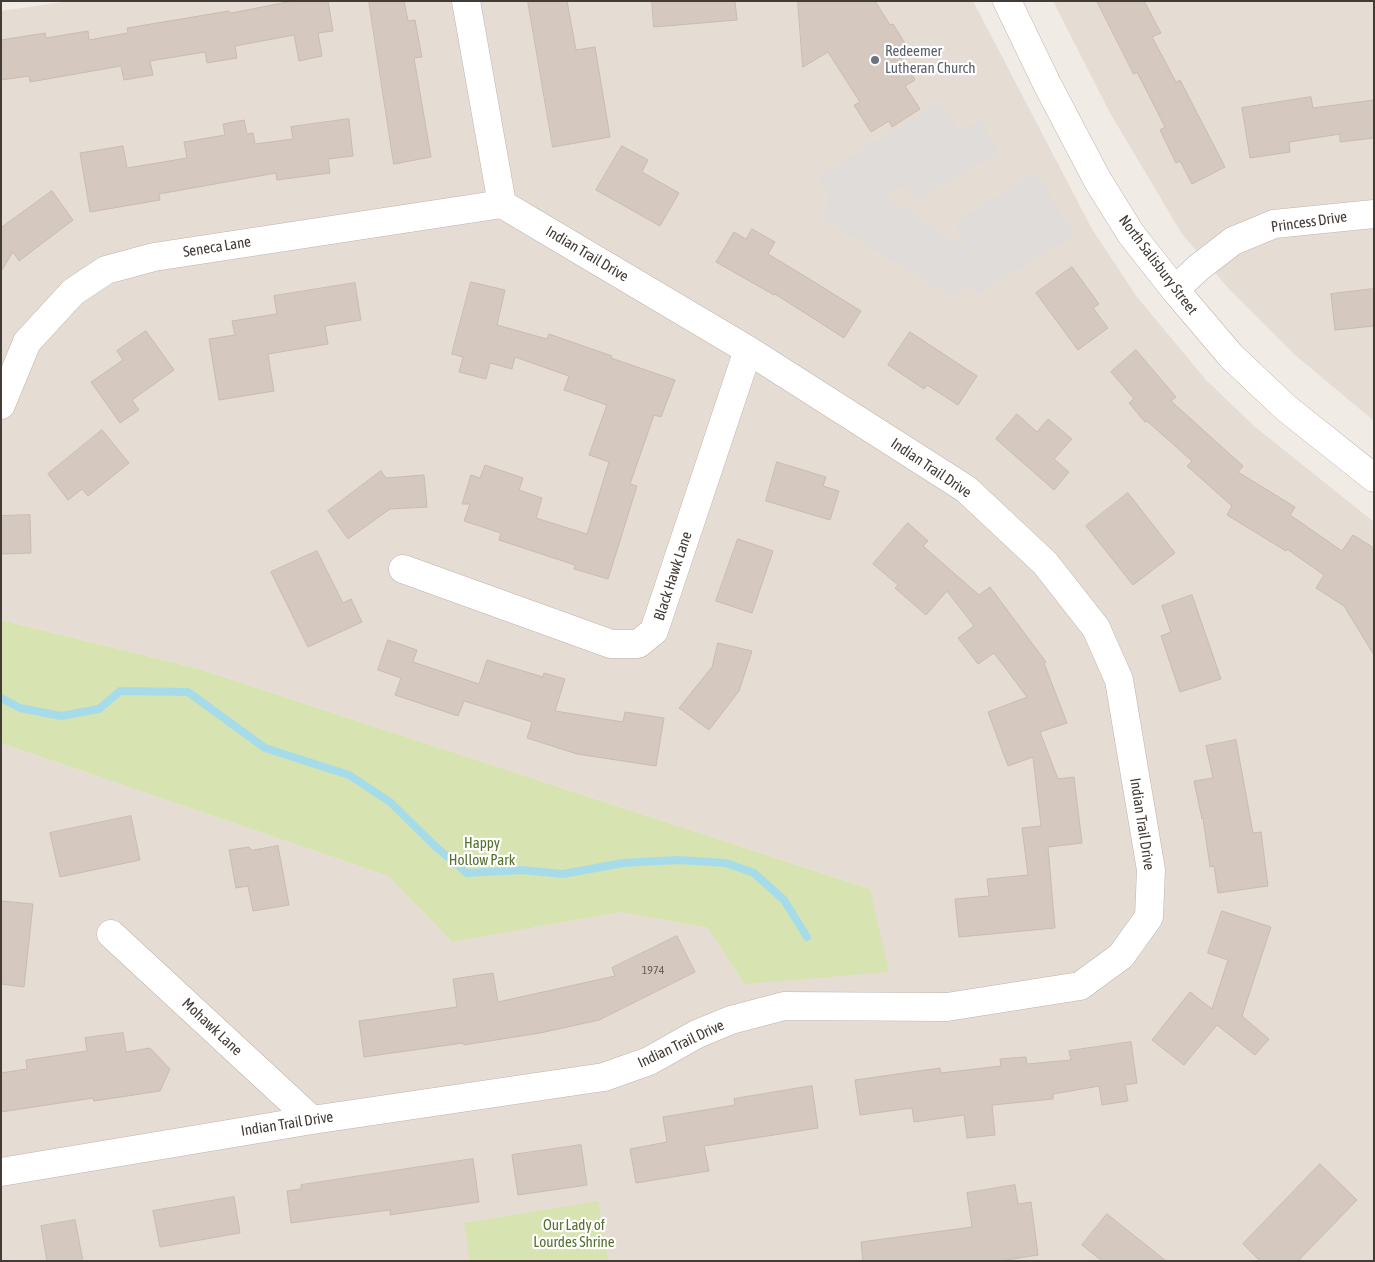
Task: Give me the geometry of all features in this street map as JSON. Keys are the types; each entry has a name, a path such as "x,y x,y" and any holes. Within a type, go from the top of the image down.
{"street":[{"path":"466,1 502,204"},
{"name":"North Salisbury Street","path":"1007,1 1047,84 1098,181 1132,234 1175,290 1231,356 1286,408 1374,478"},
{"name":"Indian Trail Drive","path":"1,1172 312,1120 604,1077 649,1061 697,1034 731,1020 784,1006 947,1007 1080,986 1121,956 1149,918 1151,870 1119,680 1096,628 1045,563 966,489 748,350 502,204"},
{"name":"Seneca Lane","path":"1,405 27,342 73,292 106,270 154,257 502,204"},
{"name":"Princess Drive","path":"1175,290 1198,268 1233,241 1274,224 1374,214"},
{"name":"Black Hawk Lane","path":"403,569 611,644 638,644 654,631 748,350"},
{"name":"Mohawk Lane","path":"111,934 312,1120"}],"shaded area":[{"path":"70,1 973,1 1092,229 1137,297 1206,380 1254,426 1374,522 1374,1261 1,1261 1,743 388,876 452,942 621,912 708,928 744,984 870,889 199,669 1,620 1,11"},
{"path":"1053,1 1374,1 1374,421 1295,355 1229,289 1182,234 1110,113"},
{"path":"940,102 959,131 980,120 999,152 916,201 905,185 889,194 889,198 961,245 965,244 966,241 955,223 1035,172 1075,235 975,295 966,284 952,297 821,217 831,198 818,177"}],"green space":[{"name":"Happy Hollow Park","path":"1,620 199,669 870,889 889,972 744,984 708,928 621,912 452,942 388,876 1,743"},
{"name":"Our Lady of Lourdes Shrine","path":"598,1201 608,1261 470,1261 464,1223"}],"building":[{"path":"293,1 328,1 333,31 318,33 322,56 299,61 294,35 235,46 237,58 207,63 205,52 150,61 153,75 124,80 121,66 30,82 29,76 1,80 1,40 45,33 46,38 88,31 89,40 128,33 127,28 229,11 230,13"},
{"path":"369,1 404,1 408,21 415,20 422,57 414,58 431,157 394,164"},
{"path":"528,1 567,1 576,50 595,47 610,137 553,147"},
{"path":"652,1 735,1 737,20 654,27"},
{"name":"Redeemer Lutheran Church","path":"798,1 875,1 890,25 893,24 908,48 898,53 915,80 905,86 920,109 892,127 889,121 871,132 854,105 860,102 828,52 803,67"},
{"path":"1097,1 1144,1 1161,33 1152,37 1176,82 1180,80 1225,167 1192,184 1180,161 1176,163 1160,130 1165,127 1137,72 1134,74"},
{"path":"1311,97 1313,108 1374,100 1374,138 1340,142 1340,134 1289,142 1290,152 1250,158 1242,108"},
{"path":"349,119 353,156 328,159 330,173 277,180 276,173 159,194 160,200 90,212 80,153 123,146 127,168 187,158 184,142 225,135 223,124 244,120 247,134 253,133 255,144 293,139 291,127"},
{"path":"622,146 648,160 642,172 679,193 660,226 596,190"},
{"path":"52,191 73,220 19,261 13,252 1,271 1,228"},
{"path":"752,229 775,242 768,254 861,311 844,338 775,294 716,262 734,232 746,239"},
{"path":"1072,267 1099,304 1093,308 1108,328 1078,350 1036,293"},
{"path":"471,282 505,290 497,325 547,339 549,334 675,380 661,417 654,415 630,484 637,486 608,579 574,569 575,565 499,540 501,533 464,521 470,504 462,504 471,475 480,478 485,465 523,478 519,490 542,498 536,518 587,534 609,462 589,455 607,405 564,390 569,376 515,357 512,369 490,363 486,379 459,372 463,357 452,354"},
{"path":"355,283 361,320 325,326 328,344 268,354 274,391 219,400 209,339 235,335 232,321 277,314 274,296"},
{"path":"1374,289 1374,326 1335,330 1331,294"},
{"path":"146,331 174,370 132,400 139,410 120,423 91,382 123,360 117,351"},
{"path":"910,332 977,376 958,405 927,385 924,389 888,365"},
{"path":"1136,350 1176,397 1171,401 1243,466 1238,472 1295,507 1290,515 1342,551 1353,535 1374,548 1374,655 1344,606 1316,588 1324,575 1287,549 1286,551 1227,515 1232,506 1187,466 1192,461 1147,421 1145,422 1129,403 1134,399 1111,372"},
{"path":"1017,414 1037,432 1048,419 1072,439 1054,459 1069,472 1054,490 996,439"},
{"path":"102,430 129,463 88,496 82,489 68,500 48,474"},
{"path":"777,462 826,477 823,486 839,491 830,520 766,501"},
{"path":"381,471 386,478 424,475 427,507 390,509 348,539 328,511"},
{"path":"1128,493 1175,553 1133,585 1086,526"},
{"path":"30,515 31,553 1,554 1,516"},
{"path":"908,523 928,541 923,546 979,595 990,587 1046,662 1044,663 1067,723 1040,732 1058,779 1074,777 1082,843 1048,847 1055,928 959,937 955,899 989,896 987,879 1028,875 1022,828 1041,826 1033,757 1008,766 988,712 1027,697 994,653 978,664 958,638 974,626 947,591 926,615 895,588 898,585 873,564"},
{"path":"738,539 773,551 752,613 716,601"},
{"path":"317,551 343,603 351,599 362,622 308,647 271,572"},
{"path":"1192,595 1221,679 1180,692 1161,636 1171,632 1162,606"},
{"path":"388,640 417,650 413,662 479,684 487,660 543,677 544,673 565,679 555,711 623,722 625,712 664,718 656,766 577,754 527,738 532,722 464,701 458,716 395,695 401,678 378,670"},
{"path":"718,643 752,651 739,691 709,730 679,708 712,667"},
{"path":"1236,740 1253,833 1261,832 1268,886 1218,893 1214,866 1210,867 1203,818 1194,781 1213,778 1206,746"},
{"path":"131,816 140,860 60,877 50,833"},
{"path":"278,846 289,905 253,911 248,886 236,888 229,850 249,847 252,850"},
{"path":"1,901 33,904 24,987 1,984"},
{"path":"1222,911 1271,927 1242,1016 1269,1039 1255,1055 1217,1025 1184,1065 1152,1040 1190,992 1212,1009 1228,960 1208,953"},
{"path":"677,936 695,972 599,1020 540,1033 464,1045 463,1043 364,1057 359,1021 457,1007 453,979 493,973 498,1002 615,976 612,968"},
{"path":"123,1033 126,1052 150,1048 170,1069 160,1091 94,1101 93,1098 1,1112 1,1073 27,1069 26,1060 87,1051 85,1038"},
{"path":"1131,1042 1137,1083 1125,1085 1128,1101 1102,1105 1099,1086 1053,1094 1053,1099 992,1105 995,1135 967,1138 964,1115 914,1122 912,1108 860,1115 855,1080 940,1068 941,1073 1001,1066 1000,1059 1026,1057 1027,1064 1071,1060 1069,1051"},
{"path":"812,1086 818,1128 704,1146 709,1171 636,1183 630,1149 667,1142 663,1117 735,1105 734,1099"},
{"path":"581,1145 587,1185 518,1195 512,1155"},
{"path":"473,1159 479,1202 390,1215 390,1210 291,1223 287,1191 301,1189 301,1185"},
{"path":"1320,1164 1357,1200 1298,1261 1260,1261 1243,1244"},
{"path":"1015,1185 1018,1204 1031,1202 1038,1255 1000,1261 863,1261 861,1242 972,1227 967,1193"},
{"path":"234,1197 240,1233 160,1247 153,1211"},
{"path":"1107,1214 1166,1261 1102,1261 1082,1245"},
{"path":"75,1220 83,1261 47,1261 41,1226"}],"waterway":[{"path":"1,698 20,708 61,716 99,709 120,691 188,692 265,748 349,775 390,802 436,847 467,873 522,870 563,874 623,863 679,860 726,863 754,873 784,900 807,937"}],"place":[{"name":"Redeemer Lutheran Church","path":"875,60"}]}
